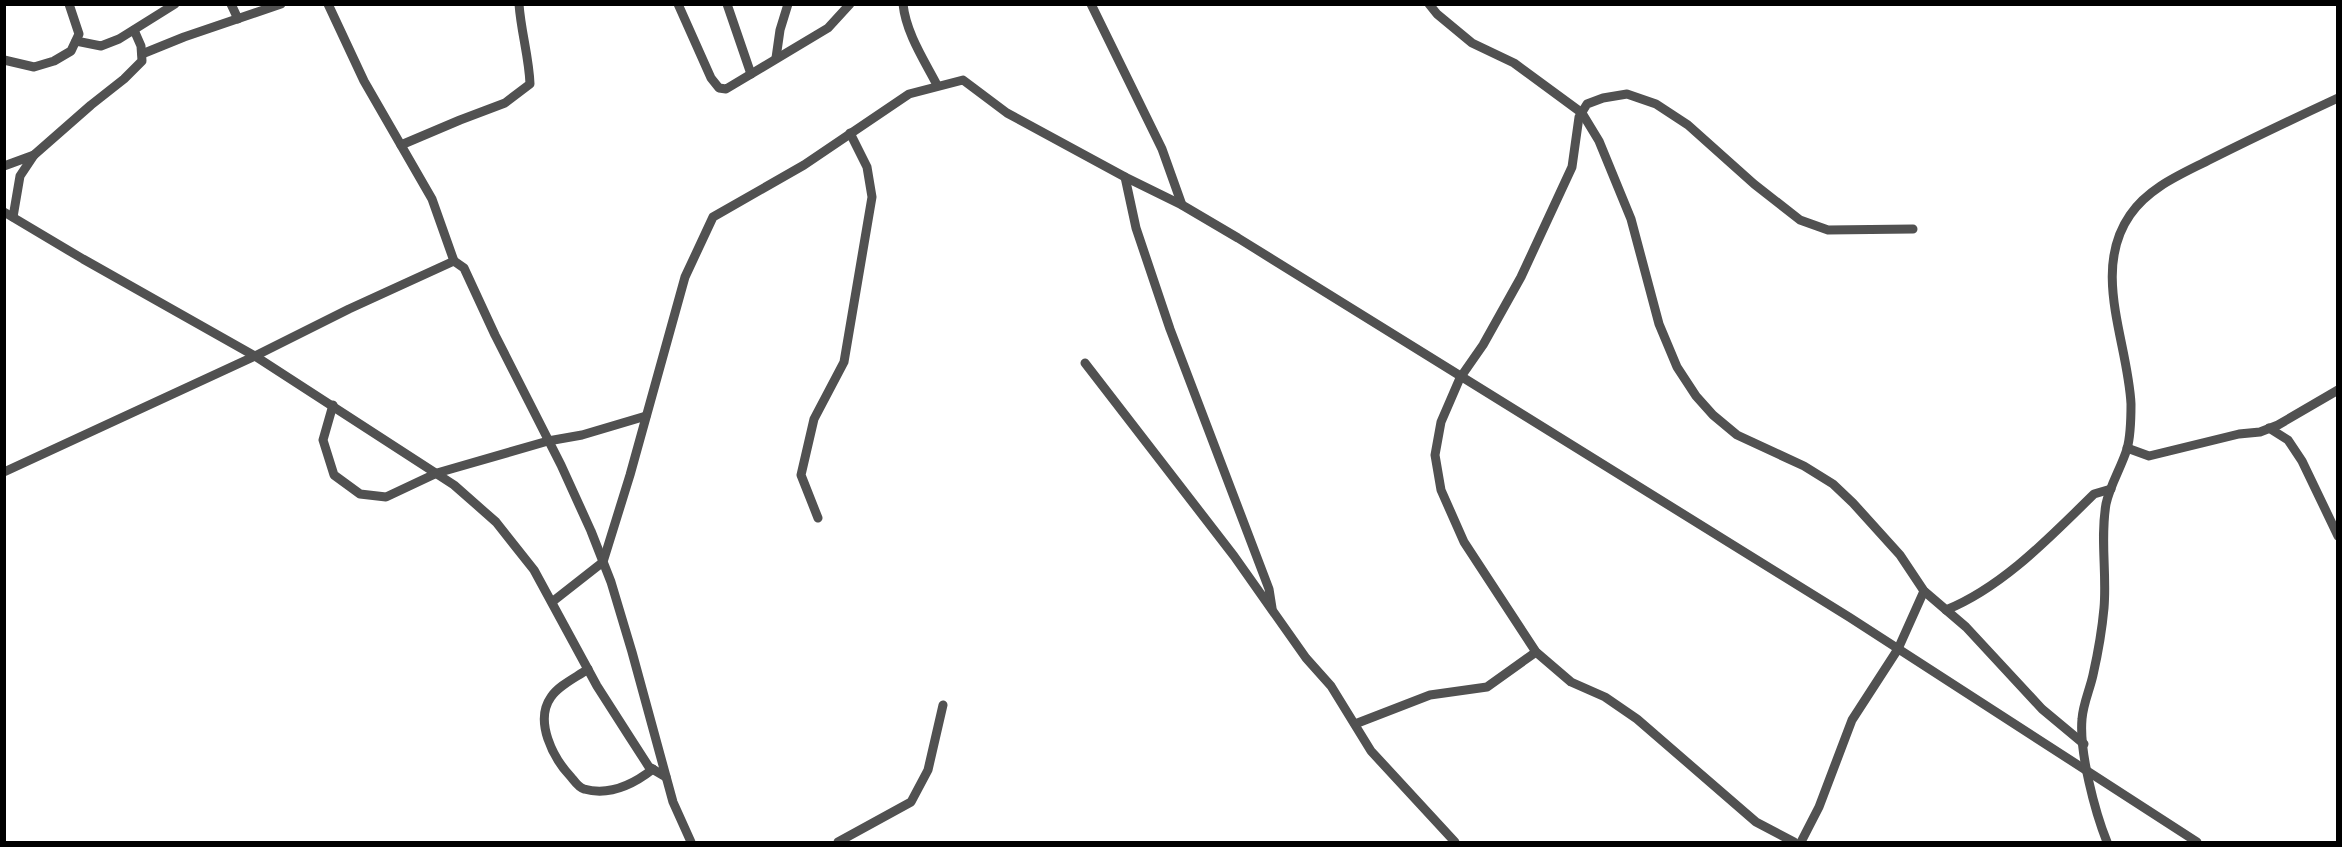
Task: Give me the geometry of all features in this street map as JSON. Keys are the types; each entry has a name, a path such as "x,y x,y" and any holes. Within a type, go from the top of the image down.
{"lane":[{"path":"4,60 34,67 54,61 72,51 79,34 69,4"},
{"path":"76,41 101,46 134,30 160,9 175,4"},
{"path":"231,4 238,19"},
{"path":"142,54 280,4"},
{"path":"328,4 364,81 432,199 454,261 465,268 603,562 632,652 673,802 691,843"},
{"path":"401,145 505,103 530,84 529,59 520,29 519,4"},
{"path":"678,4 711,78 719,88 726,89 828,28 850,4"},
{"path":"727,4 751,74"},
{"path":"776,58 780,30 788,4"},
{"path":"903,4 904,17 917,48 937,85"},
{"path":"1091,4 1162,149 1182,205"},
{"path":"1429,4 1437,14 1472,43 1514,63 1582,113 1599,141 1631,219 1663,335 1677,367 1696,396 1713,415 1737,435 1804,466 1833,484 1900,555 1924,591 1987,648 2042,709 2084,744"},
{"path":"134,30 141,46 142,60 124,80 91,105 34,155 20,176 9,214 83,259 255,356 454,485 496,522 534,570 628,736 649,767 666,777"},
{"path":"552,602 603,562 685,277 713,218 804,165 909,94 963,80 1007,113 1182,205 1898,649 2197,843"},
{"path":"1794,843 1756,822 1637,719 1605,697 1571,682 1536,652 1464,542 1441,490 1435,454 1441,422 1460,378 1483,345 1521,277 1572,167 1579,117 1587,104 1603,98 1627,94 1656,104 1688,125 1754,184 1800,220 1828,230 1913,229"},
{"path":"2107,843 2087,771 2082,719 2102,623 2106,580 2102,543 2106,504 2127,448 2131,422 2130,392 2113,299 2114,252 2119,233 2131,213 2146,195 2255,136 2337,98"},
{"path":"818,518 801,475 814,419 844,362 872,197 867,167 850,133"},
{"path":"4,166 34,155"},
{"path":"1125,177 1136,228 1170,329 1269,590 1273,611"},
{"path":"4,472 454,261"},
{"path":"1085,363 1234,556 1306,658 1331,686 1371,751 1455,843"},
{"path":"2127,448 2149,456 2238,434 2260,432 2337,390"},
{"path":"333,405 323,440 334,476 360,494 386,497 437,473 646,416"},
{"path":"2269,428 2288,440 2302,461 2337,536"},
{"path":"1946,610 1968,601 1991,587 2094,494 2111,489"},
{"path":"1801,843 1819,807 1852,720 1898,649 1924,591"},
{"path":"1355,724 1430,695 1487,687 1536,652"},
{"path":"588,669 551,696 546,710 544,725 552,750 565,771 581,789 603,793 640,779 653,769"},
{"path":"838,843 911,802 928,770 943,705"}]}
